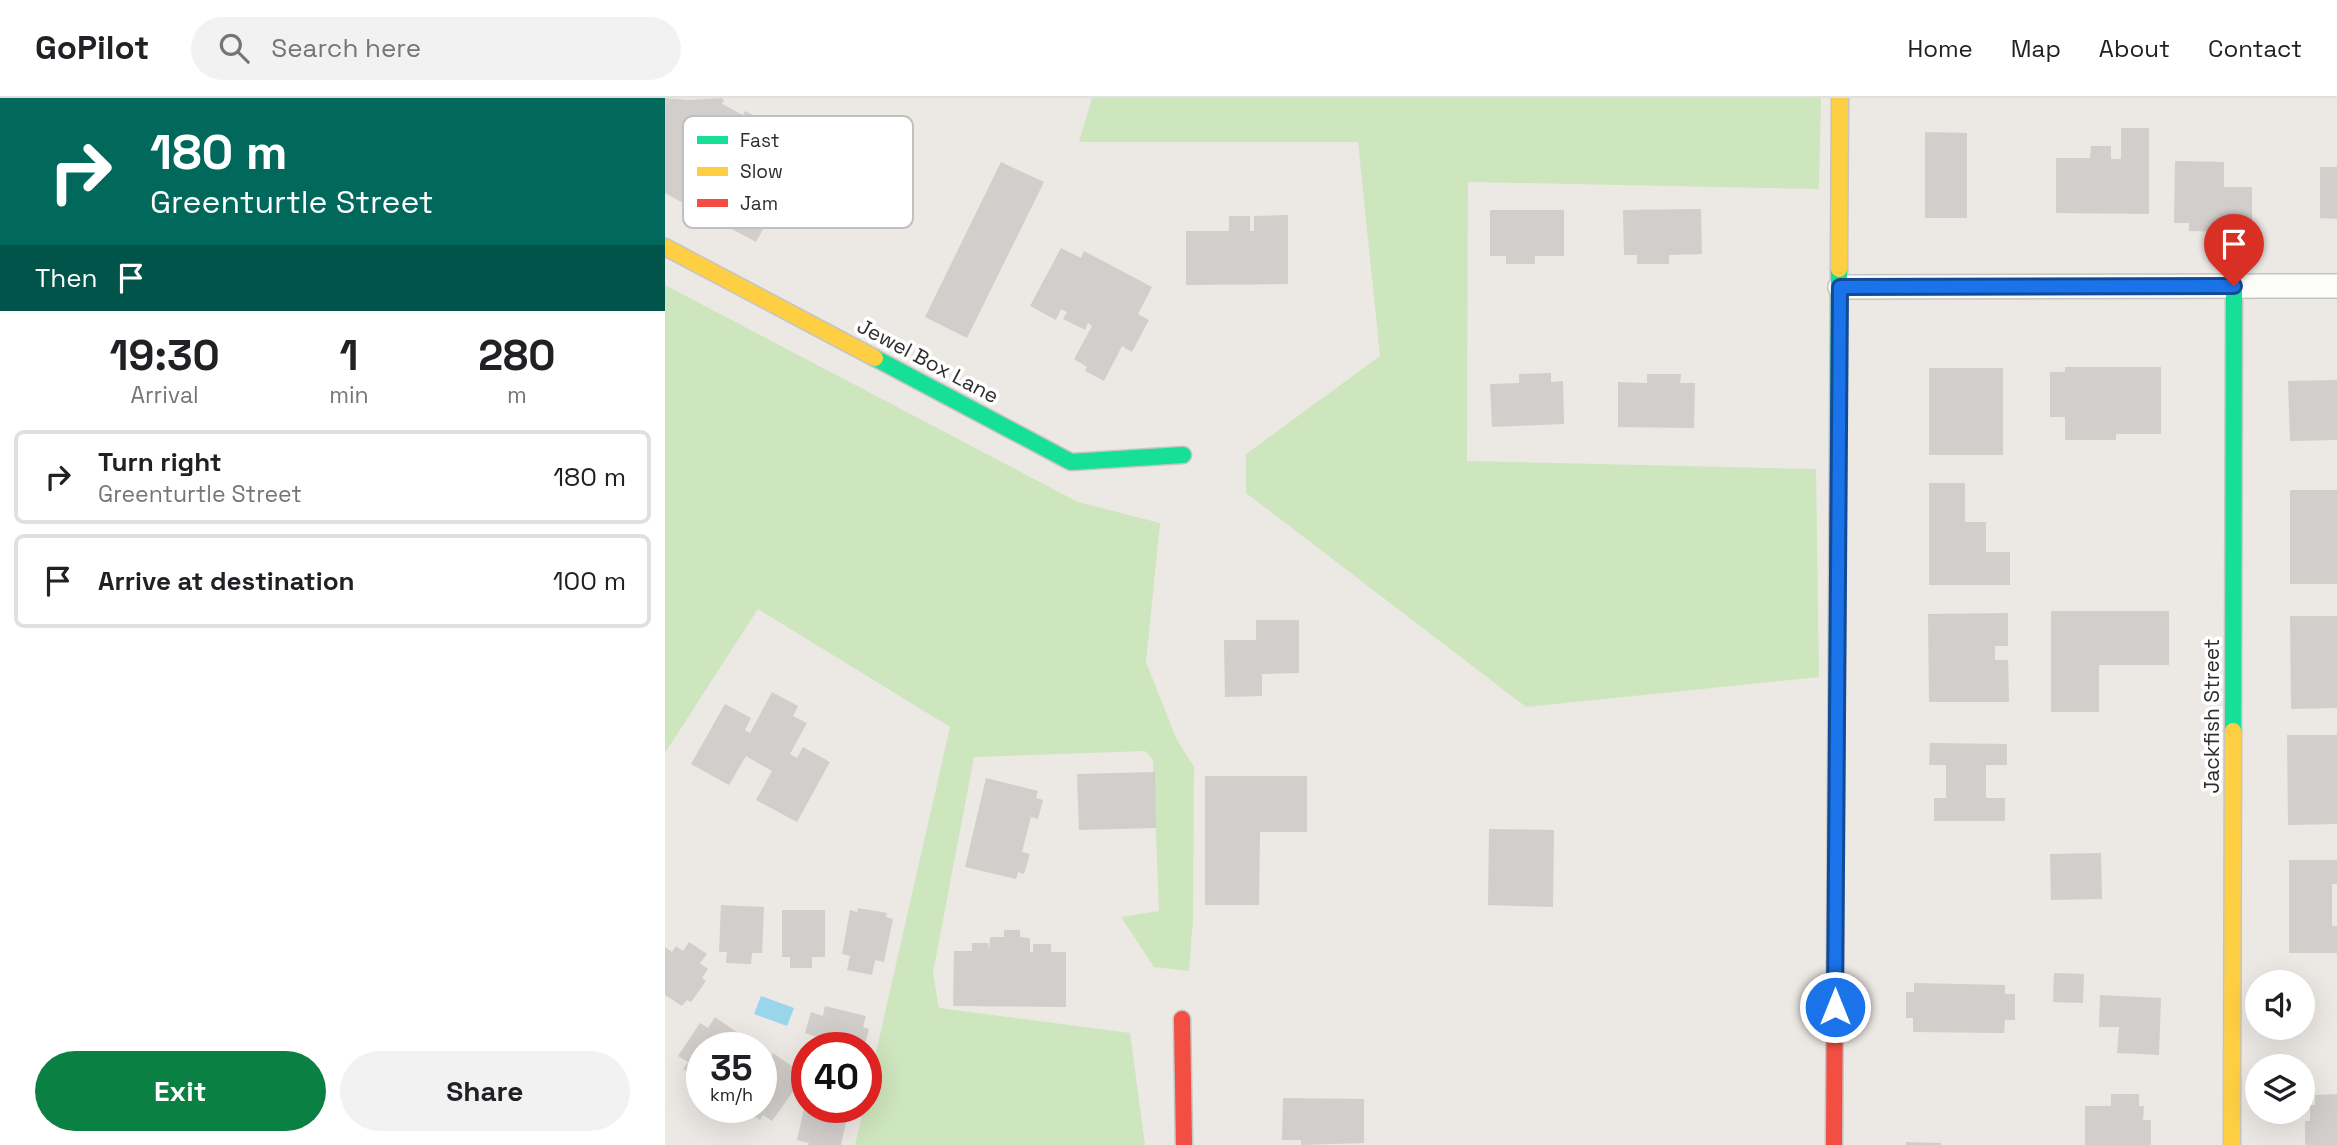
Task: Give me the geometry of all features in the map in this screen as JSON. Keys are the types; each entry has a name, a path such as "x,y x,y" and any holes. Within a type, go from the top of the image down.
{"street":[{"path":"1834,1145 1840,98"},
{"name":"Jewel Box Lane","path":"665,247 1071,461 1183,455"},
{"name":"Jackfish Street","path":"2232,1145 2234,286"},
{"path":"1840,287 2337,286"},
{"path":"1182,1019 1184,1145"}],"green space":[{"path":"1092,98 1821,98 1819,189 1468,182 1467,461 1816,469 1819,677 1526,707 1246,493 1246,454 1380,356 1358,142 1079,142"},
{"path":"665,285 1078,502 1160,523 1146,662 1177,740 1194,767 1193,919 1189,971 1154,967 1121,917 1159,911 1153,760 1145,751 974,757 933,973 939,1008 1130,1033 1145,1145 855,1145 860,1123 882,1123 881,1032 950,727 758,609 665,753"}],"water":[{"path":"761,996 794,1008 787,1026 754,1014"}],"building":[{"path":"665,98 721,98 724,100 722,104 743,115 745,111 755,116 683,116 683,203 665,193"},
{"path":"2121,128 2149,128 2149,214 2056,213 2056,158 2090,158 2091,146 2111,146 2111,159 2121,159"},
{"path":"1925,132 1967,133 1967,218 1925,218"},
{"path":"2175,161 2224,162 2224,187 2252,187 2252,224 2228,224 2228,232 2189,231 2189,223 2174,223"},
{"path":"1001,162 1044,182 967,338 925,317"},
{"path":"2320,167 2337,167 2337,219 2320,218"},
{"path":"1701,209 1702,254 1669,255 1669,264 1637,264 1637,255 1624,255 1623,210"},
{"path":"1490,210 1564,210 1564,256 1535,256 1535,264 1506,264 1506,256 1490,256"},
{"path":"1288,215 1288,284 1186,285 1186,231 1229,231 1229,216 1250,216 1250,231 1254,231 1254,216"},
{"path":"730,228 764,228 756,242"},
{"path":"1061,248 1081,258 1084,251 1152,287 1138,314 1149,320 1132,352 1122,346 1104,381 1085,371 1087,367 1074,359 1092,326 1088,323 1085,330 1063,319 1067,312 1061,309 1056,320 1030,306"},
{"path":"2065,367 2161,367 2161,434 2116,434 2116,440 2065,440 2065,417 2050,417 2050,372 2065,372"},
{"path":"1929,368 2003,368 2003,455 1929,455"},
{"path":"1551,373 1551,382 1563,381 1564,424 1492,427 1490,384 1519,383 1519,374"},
{"path":"1647,374 1681,374 1680,383 1695,383 1694,428 1618,427 1618,382 1647,383"},
{"path":"2337,380 2337,440 2290,441 2288,381"},
{"path":"1929,483 1965,483 1965,522 1986,522 1986,552 2010,552 2010,585 1929,585"},
{"path":"2290,490 2337,490 2337,584 2290,584"},
{"path":"2051,611 2169,611 2169,665 2099,665 2099,712 2051,712"},
{"path":"2008,613 2008,646 1995,646 1995,660 2008,660 2009,702 1929,702 1928,614"},
{"path":"2290,616 2337,616 2337,708 2291,709"},
{"path":"1256,620 1299,620 1299,673 1262,674 1262,696 1225,697 1224,640 1256,640"},
{"path":"772,692 798,706 793,716 807,723 790,754 797,758 803,747 830,762 797,822 756,800 772,771 746,756 729,785 691,764 725,704 751,718 745,730 750,733"},
{"path":"2287,735 2337,735 2337,824 2288,825"},
{"path":"1930,743 2007,744 2007,765 1986,765 1986,798 2005,798 2005,821 1934,821 1934,798 1946,798 1946,765 1929,765"},
{"path":"1155,772 1156,828 1079,830 1077,774"},
{"path":"1205,776 1307,776 1307,832 1260,832 1259,905 1205,905"},
{"path":"986,778 1038,791 1036,798 1043,800 1038,819 1031,817 1022,852 1030,854 1024,874 1018,872 1016,879 965,867"},
{"path":"1489,829 1554,830 1553,907 1488,905"},
{"path":"2101,853 2102,899 2051,900 2050,854"},
{"path":"2289,860 2337,860 2337,884 2332,884 2332,926 2337,926 2337,953 2289,953"},
{"path":"721,905 764,907 762,953 752,953 751,964 726,963 727,952 719,952"},
{"path":"858,908 887,913 886,917 893,919 884,962 875,960 872,975 847,970 850,956 842,954 850,910 857,912"},
{"path":"782,910 825,910 825,957 812,957 812,968 790,968 790,957 782,957"},
{"path":"1004,930 1020,930 1020,937 1030,938 1030,952 1033,952 1033,944 1051,944 1051,952 1066,952 1066,1007 953,1006 954,951 972,951 972,943 988,943 989,951 990,937 1004,937"},
{"path":"689,942 707,954 700,963 708,969 702,978 706,981 691,1002 687,1000 682,1006 665,995 665,947 672,952 676,946 683,951"},
{"path":"2054,973 2084,974 2083,1003 2053,1002"},
{"path":"1914,983 2005,985 2005,994 2015,994 2015,1020 2005,1020 2004,1033 1913,1032 1913,1018 1906,1018 1906,992 1914,992"},
{"path":"2100,995 2161,998 2159,1055 2117,1053 2119,1027 2099,1027"},
{"path":"825,1006 866,1016 863,1027 869,1029 868,1032 805,1032 811,1012 823,1016"},
{"path":"715,1017 737,1032 694,1032 700,1023 708,1028"},
{"path":"686,1044 686,1061 678,1056"},
{"path":"777,1056 791,1066 791,1094 777,1114"},
{"path":"2111,1094 2139,1094 2139,1106 2144,1106 2143,1120 2151,1120 2151,1145 2085,1145 2085,1106 2111,1106"},
{"path":"2337,1094 2337,1145 2305,1145 2305,1124 2315,1124 2315,1095"},
{"path":"1283,1098 1364,1099 1364,1143 1301,1145 1301,1140 1282,1140"},
{"path":"801,1123 846,1123 841,1145 808,1145 809,1143 797,1140"},
{"path":"1906,1142 1941,1143 1941,1145 1906,1145"}],"traffic: fast":[{"path":"1835,962 1839,269"},
{"path":"2233,731 2234,286"},
{"path":"875,358 1071,462 1183,455"}],"traffic: slow":[{"path":"1839,269 1840,98"},
{"path":"665,247 875,358"},
{"path":"2232,1145 2233,731"}],"traffic: jam":[{"path":"1834,1145 1835,962"},
{"path":"1182,1019 1184,1145"}],"route":[{"path":"1835,1007 1840,287 2234,286"}]}
